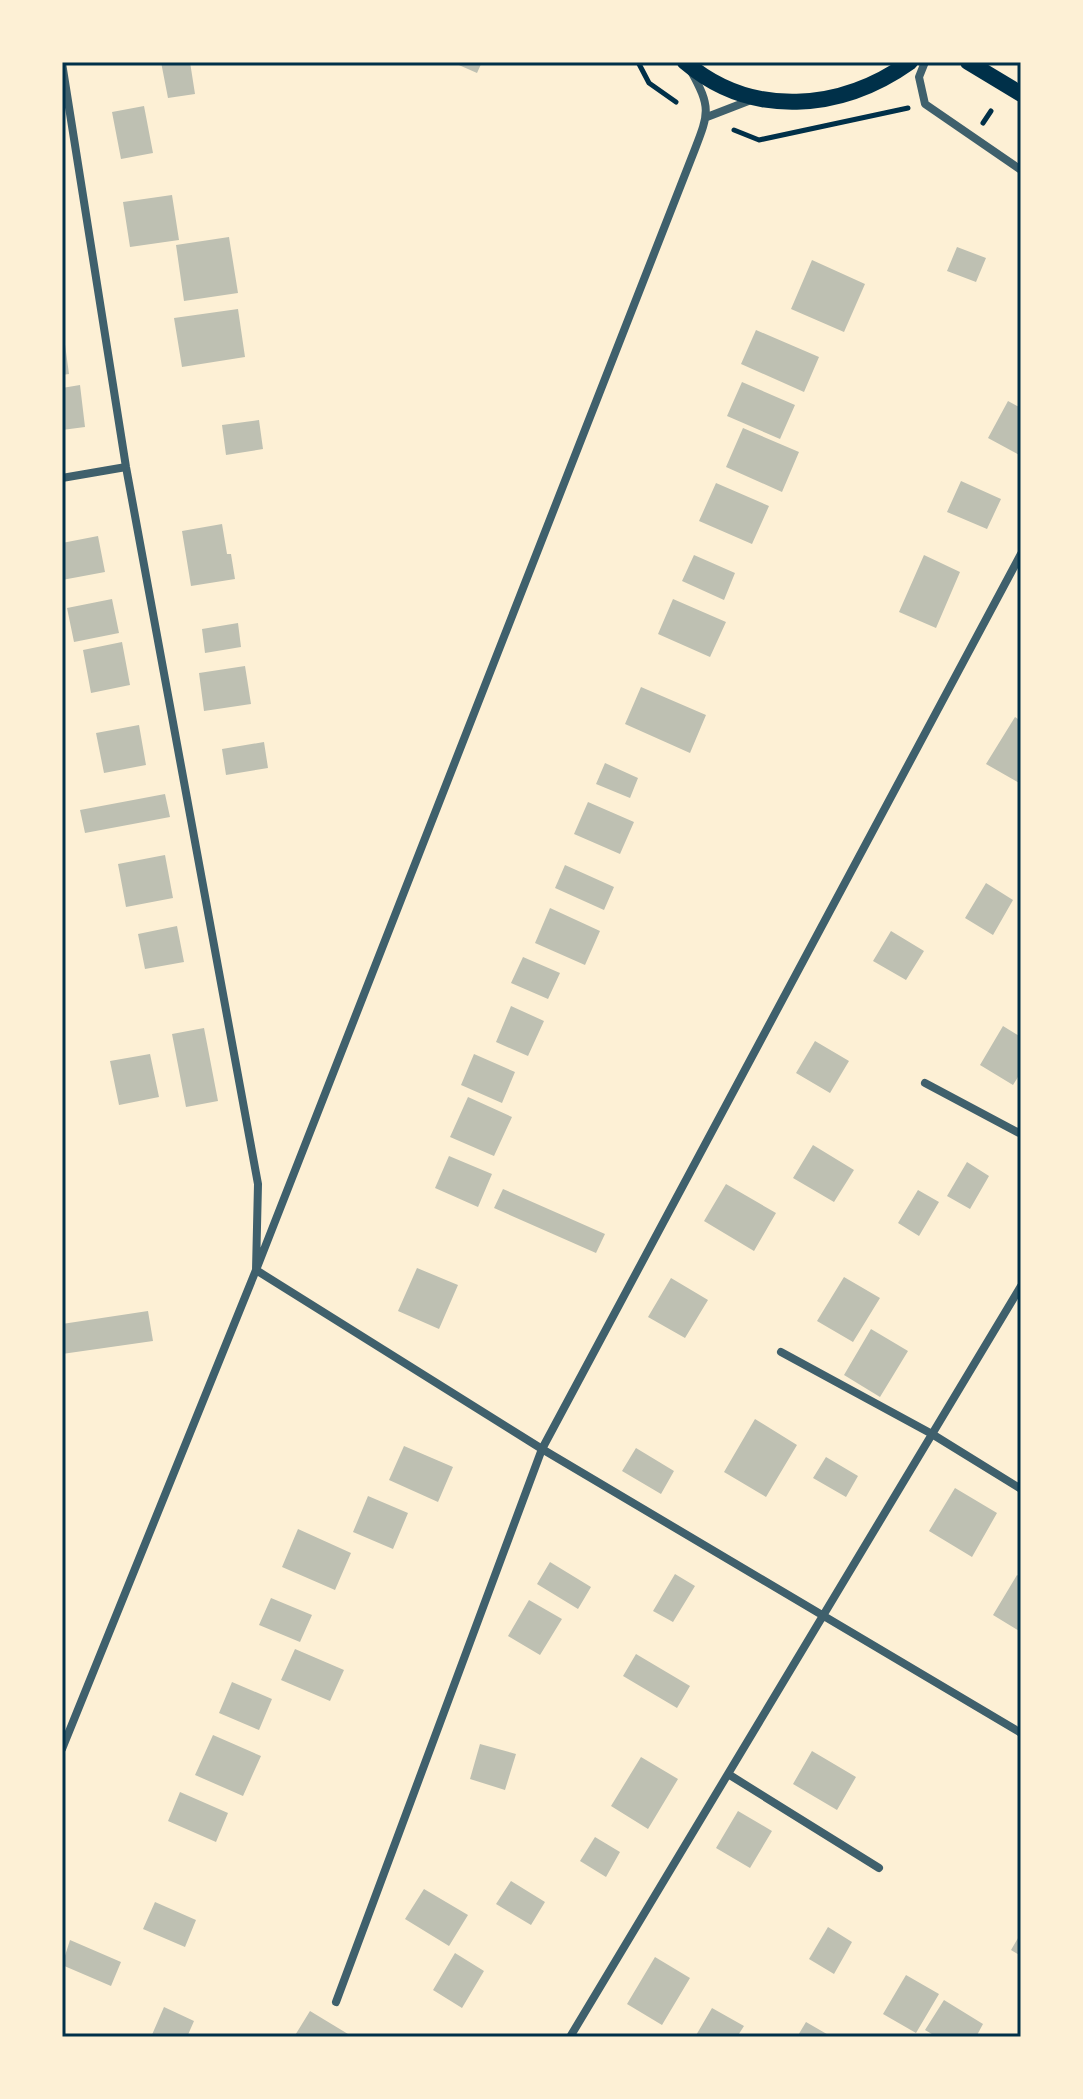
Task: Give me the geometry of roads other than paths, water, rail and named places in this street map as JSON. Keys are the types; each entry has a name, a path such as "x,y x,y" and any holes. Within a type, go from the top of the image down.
{"main road":[{"path":"686,63 728,89 758,98 790,102 822,100 853,93 883,81 910,62"},
{"path":"968,62 1021,94"}],"street":[{"path":"925,62 919,77 925,104 1021,170"},
{"path":"62,63 126,467 258,1184 256,1270"},
{"path":"62,1749 256,1270 707,117 700,86 686,63"},
{"path":"707,117 758,98"},
{"path":"62,478 126,467"},
{"path":"336,2002 542,1449 1021,554"},
{"path":"925,1083 1021,1134"},
{"path":"256,1270 542,1449 1021,1733"},
{"path":"571,2037 1021,1286"},
{"path":"781,1352 932,1434 1021,1489"},
{"path":"728,1774 879,1868"}]}
